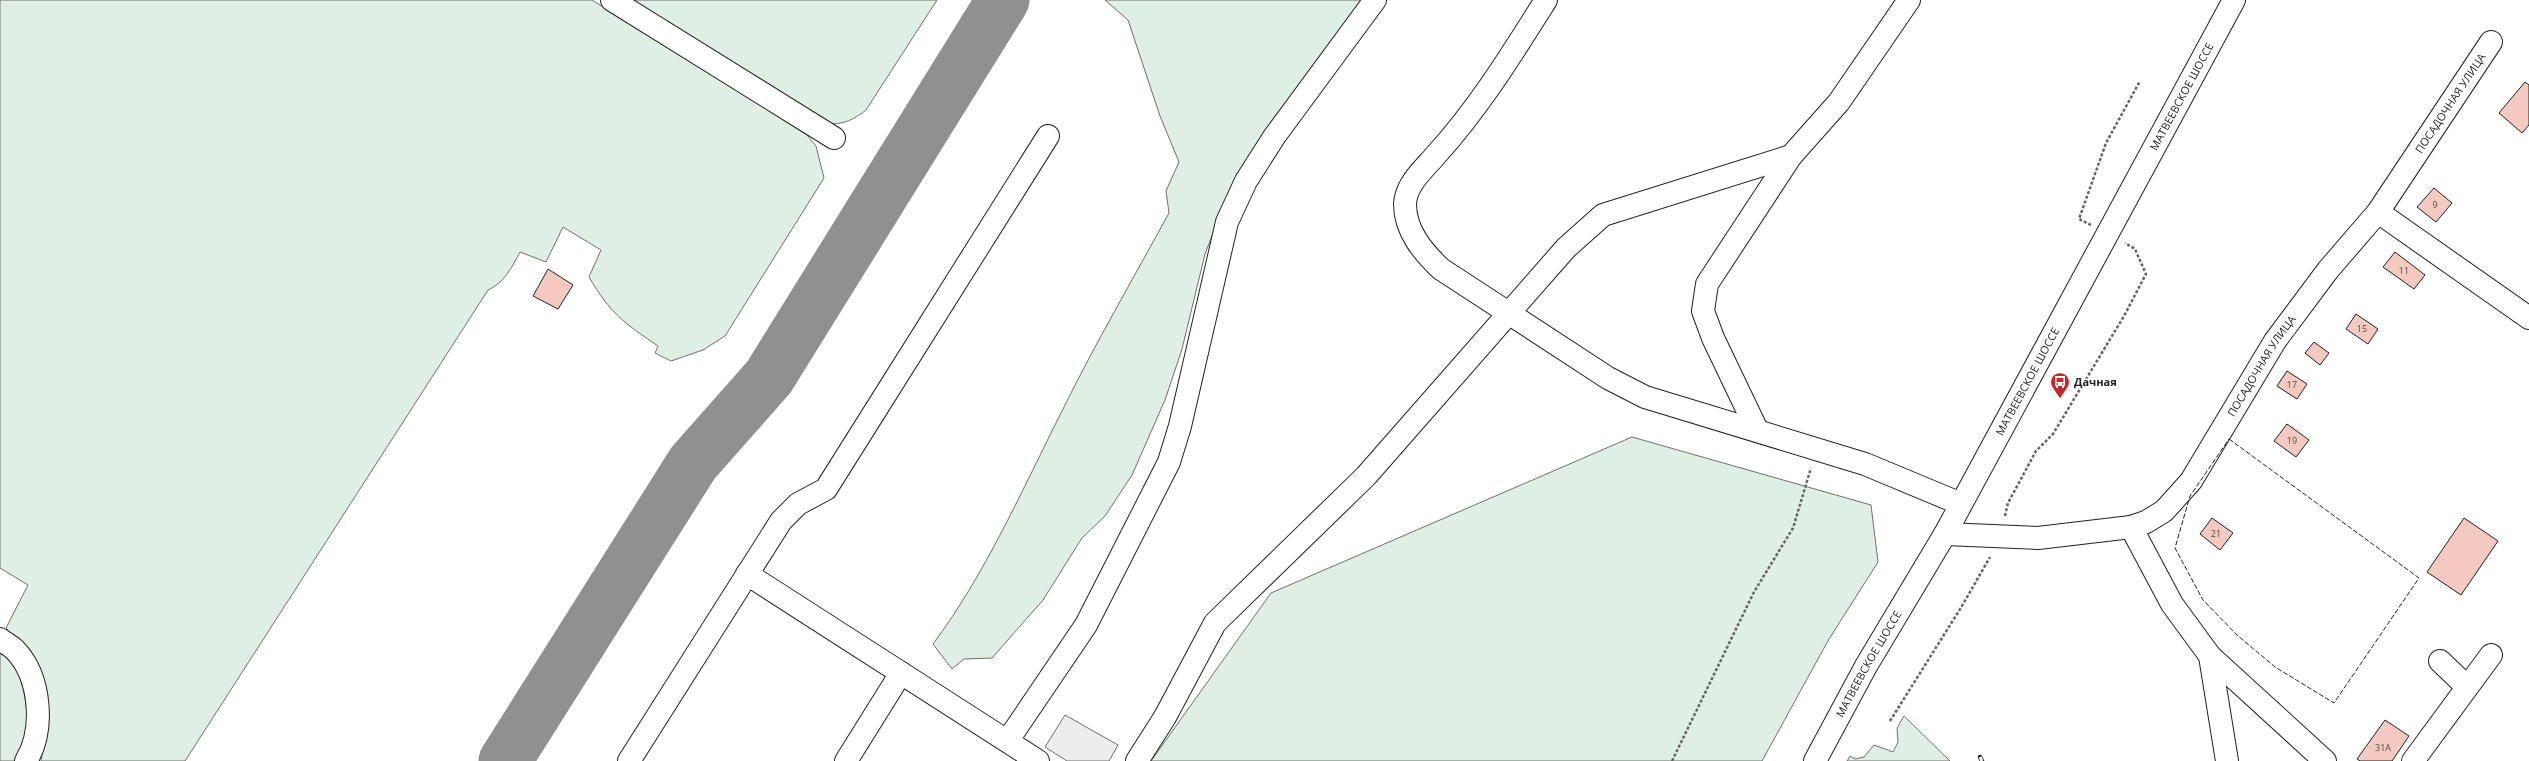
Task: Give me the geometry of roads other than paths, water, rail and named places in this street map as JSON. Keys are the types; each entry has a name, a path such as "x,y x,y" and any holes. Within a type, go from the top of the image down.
{"street":[{"path":"612,0 834,138"},
{"path":"1008,740 1086,625 1168,462 1180,426 1227,222 1246,181 1274,137 1375,0"},
{"path":"1546,0 1466,122 1413,180 1405,204 1409,227 1422,251 1441,269 1608,378 1645,397 1866,464 1961,504"},
{"path":"1757,430 1712,338 1703,311 1707,284 1790,156 1839,102 1909,0"},
{"name":"МАТВЕЕВСКОЕ ШОССЕ","path":"1815,761 1866,666 1945,534 2234,0"},
{"name":"ПОСАДОЧНАЯ УЛИЦА","path":"1945,534 2038,538 2130,527 2146,522 2164,511 2191,481 2275,341 2328,270 2378,212 2491,42"},
{"path":"629,761 746,574 781,521 798,504 826,489 1048,136"},
{"path":"1137,761 1165,717 1214,623 1366,476 1566,248 1603,215 1790,156"},
{"path":"2378,212 2529,318"},
{"path":"2130,527 2172,604 2210,656 2325,761"},
{"path":"746,574 1008,740 1038,761"},
{"path":"0,640 16,650 33,681 38,707 38,729 26,761"},
{"path":"2413,761 2466,686 2491,655"},
{"path":"2210,656 2227,761"},
{"path":"2440,661 2466,686"},
{"path":"846,761 901,673"}],"railway":[{"path":"1980,757 1982,761"}],"place":[{"name":"Дачная","path":"2060,399"}]}
